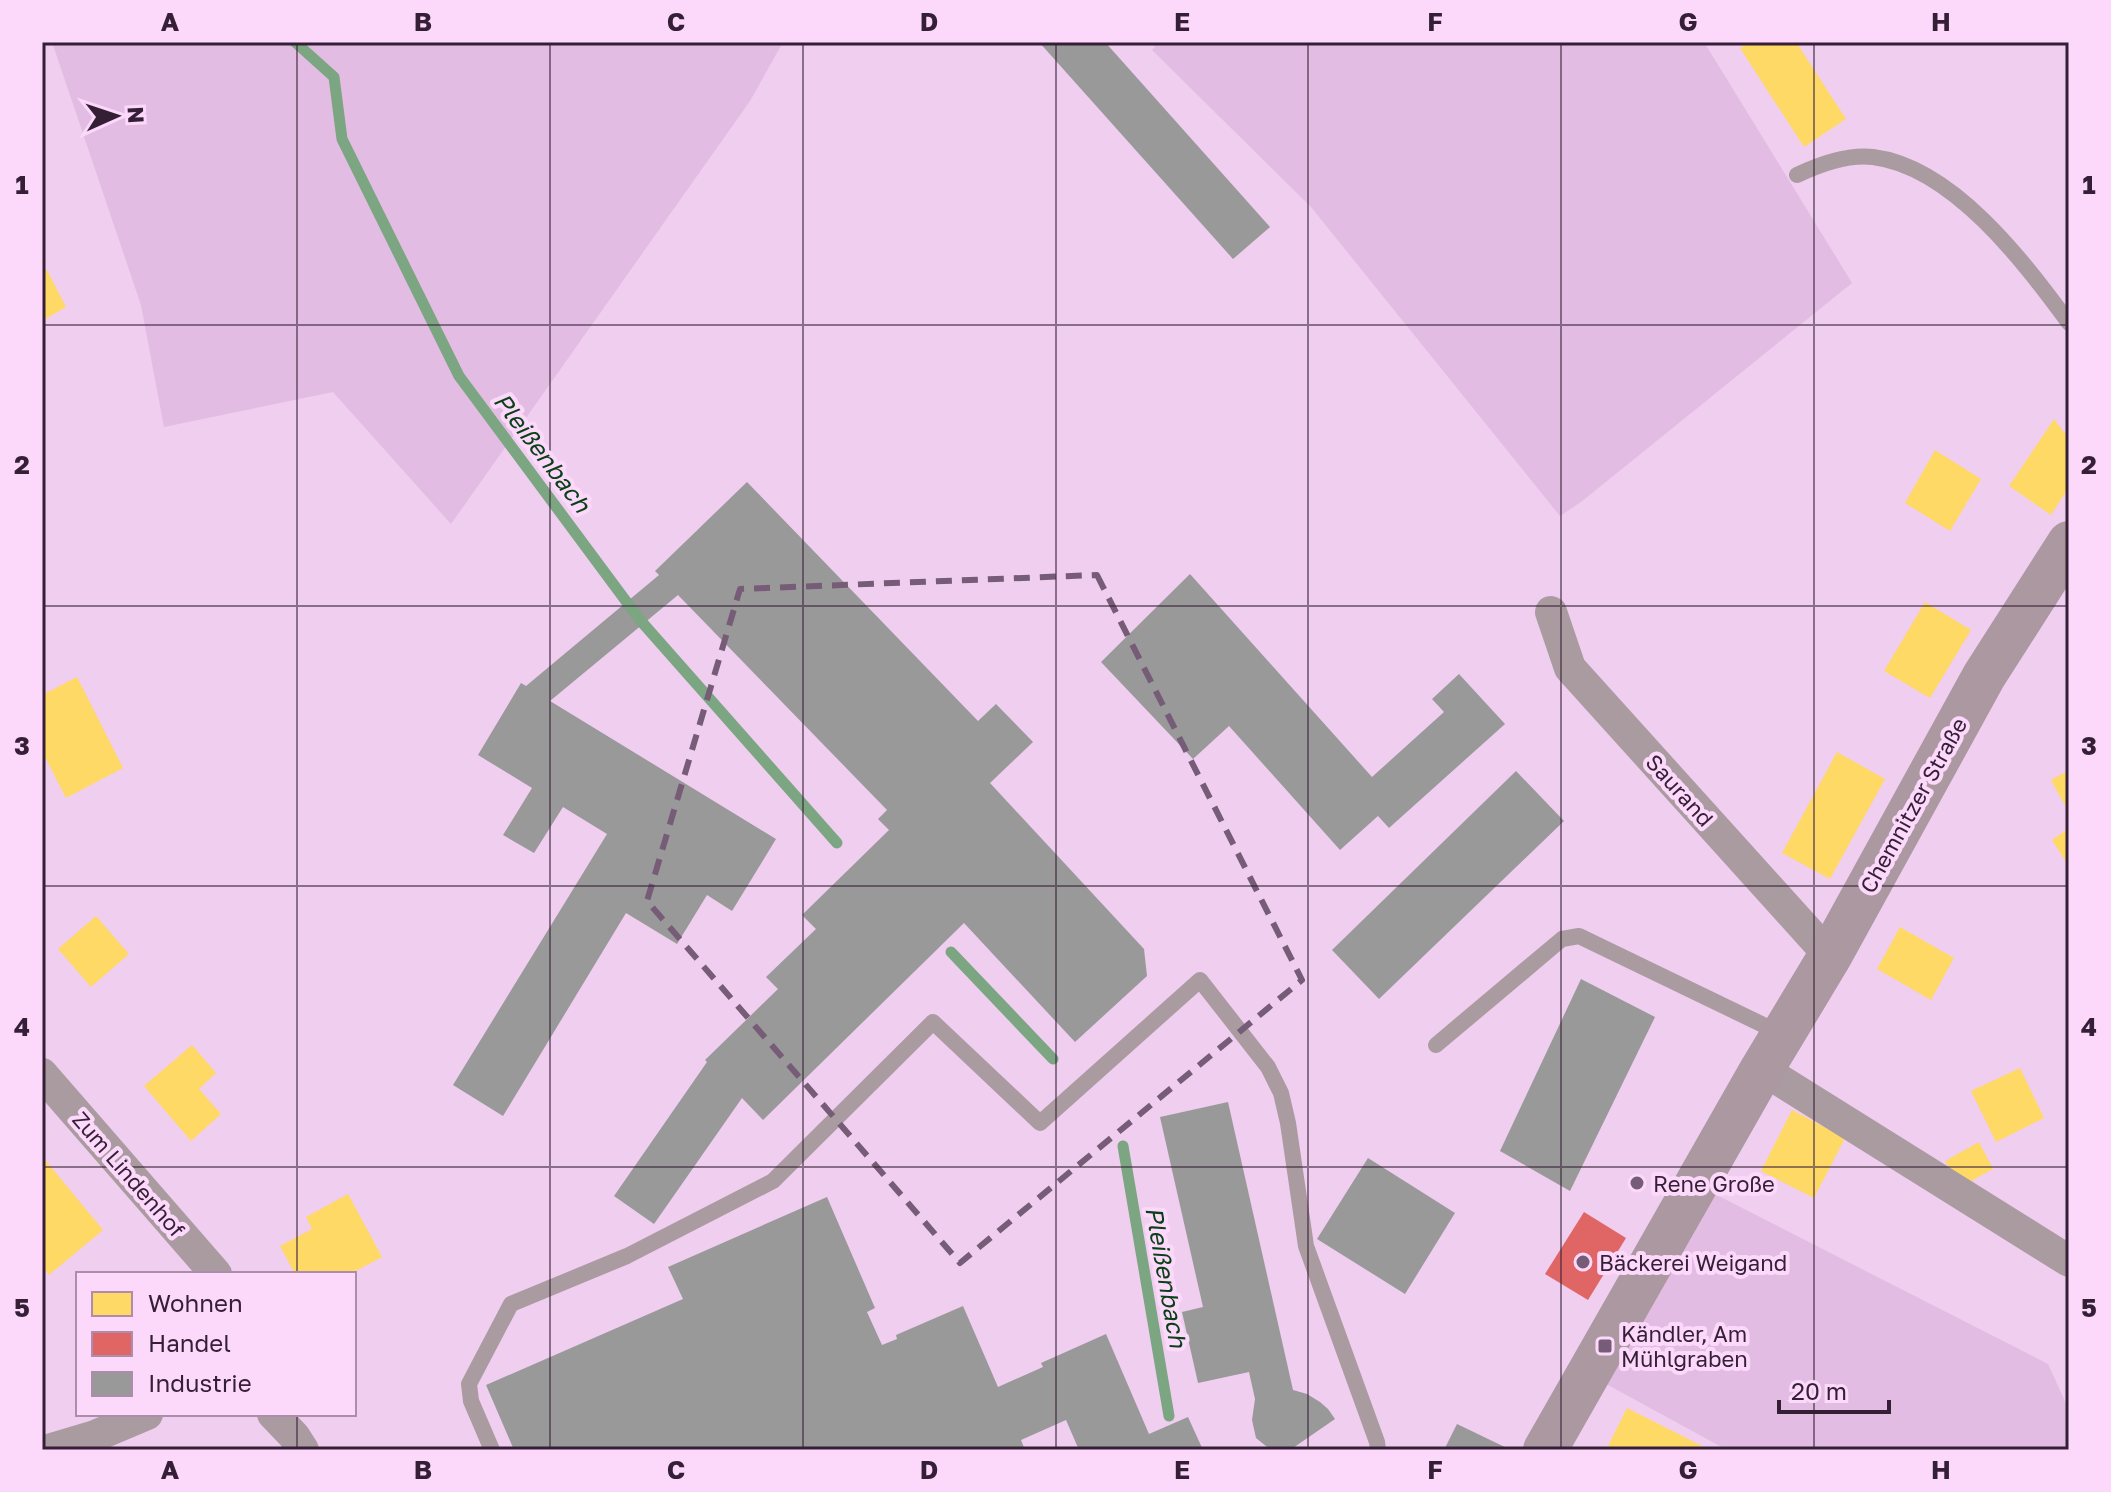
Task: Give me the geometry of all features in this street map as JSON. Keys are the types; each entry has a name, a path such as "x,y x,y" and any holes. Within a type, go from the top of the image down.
{"main road":[{"name":"Chemnitzer Straße","path":"1545,1450 1830,956 1984,676 2069,543"}],"street":[{"name":"Saurand","path":"1551,612 1570,668 1830,956"},
{"path":"1773,1052 2069,1261"},
{"name":"Zum Lindenhof","path":"42,1074 214,1272"},
{"path":"48,1450 95,1436 142,1416"},
{"path":"275,1416 303,1450"}],"lane":[{"path":"1797,175 1820,164 1872,157 1905,165 1937,181 1996,233 2069,323"},
{"path":"1436,1045 1562,939 1579,936 1773,1052"},
{"path":"492,1450 471,1401 469,1384 511,1304 627,1256 773,1181 933,1022 1040,1123 1200,980 1268,1067 1281,1093 1306,1246 1378,1450"}],"highlighted area":[{"path":"1097,575 1302,980 960,1263 647,901 740,589"}],"shaded area":[{"path":"52,42 783,42 750,101 451,524 333,392 164,427 141,305"},
{"path":"1151,42 1704,42 1852,283 1560,516 1311,207 1152,50 1155,47"},
{"path":"1697,1185 2048,1364 2069,1410 2069,1450 1727,1450 1588,1374"}],"building: Wohnen":[{"path":"1750,42 1796,42 1846,119 1804,147 1740,48"},
{"path":"47,270 66,307 42,321 42,273"},
{"path":"2054,419 2069,439 2069,487 2051,515 2009,486"},
{"path":"1935,450 1981,479 1950,531 1905,503"},
{"path":"1925,602 1971,630 1930,698 1884,671"},
{"path":"77,677 123,768 66,798 42,751 42,695"},
{"path":"1837,752 1885,779 1830,879 1782,853"},
{"path":"2069,770 2069,813 2051,780"},
{"path":"2069,828 2069,867 2052,840"},
{"path":"96,916 129,954 91,987 58,949"},
{"path":"1900,927 1954,958 1931,1000 1877,969"},
{"path":"192,1045 216,1073 199,1089 221,1114 191,1141 144,1086"},
{"path":"2020,1068 2044,1118 1996,1142 1971,1091"},
{"path":"1792,1110 1845,1138 1814,1198 1761,1171"},
{"path":"1979,1142 1993,1169 1962,1186 1945,1161"},
{"path":"42,1156 103,1230 49,1275 42,1266"},
{"path":"348,1194 382,1257 354,1272 294,1272 280,1246 312,1229 306,1217"},
{"path":"1627,1408 1710,1450 1606,1450"}],"building: Handel":[{"path":"1584,1212 1626,1238 1588,1300 1545,1274"}],"building: Industrie":[{"path":"1039,42 1105,42 1270,227 1233,259"},
{"path":"747,482 978,721 996,704 1033,742 990,783 1144,949 1147,976 1075,1042 964,923 763,1120 742,1098 654,1224 614,1196 707,1062 705,1060 778,989 766,977 816,929 802,915 889,830 878,819 887,810 678,595 550,701 776,839 732,911 707,895 677,944 626,913 503,1116 453,1085 607,834 563,807 534,853 503,835 532,788 478,755 521,683 526,686 659,575 655,571"},
{"path":"1190,574 1372,777 1444,712 1432,699 1459,674 1505,724 1389,828 1378,816 1340,850 1229,726 1193,759 1101,662"},
{"path":"1516,771 1564,821 1379,999 1332,950"},
{"path":"1581,979 1655,1017 1570,1191 1500,1151"},
{"path":"1228,1102 1293,1390 1320,1402 1335,1419 1290,1450 1271,1450 1256,1438 1252,1420 1255,1399 1249,1372 1198,1383 1182,1312 1203,1307 1160,1117"},
{"path":"1368,1158 1455,1213 1405,1294 1317,1239"},
{"path":"827,1197 875,1308 867,1312 882,1345 897,1339 896,1335 963,1306 998,1387 1043,1367 1041,1363 1106,1334 1149,1434 1188,1417 1203,1450 1079,1450 1066,1420 1021,1440 1025,1450 514,1450 486,1385 683,1299 668,1267"},
{"path":"1457,1424 1511,1450 1444,1450"}],"waterway":[{"name":"Pleißenbach","path":"295,42 334,77 342,139 459,376 640,620 837,843"},
{"name":"Pleißenbach","path":"951,952 1053,1059"},
{"name":"Pleißenbach","path":"1123,1146 1169,1416"}],"place":[{"name":"Rene Große","path":"1637,1183"},
{"name":"Bäckerei Weigand","path":"1583,1262"},
{"name":"Kändler, Am Mühlgraben","path":"1605,1346"}]}
